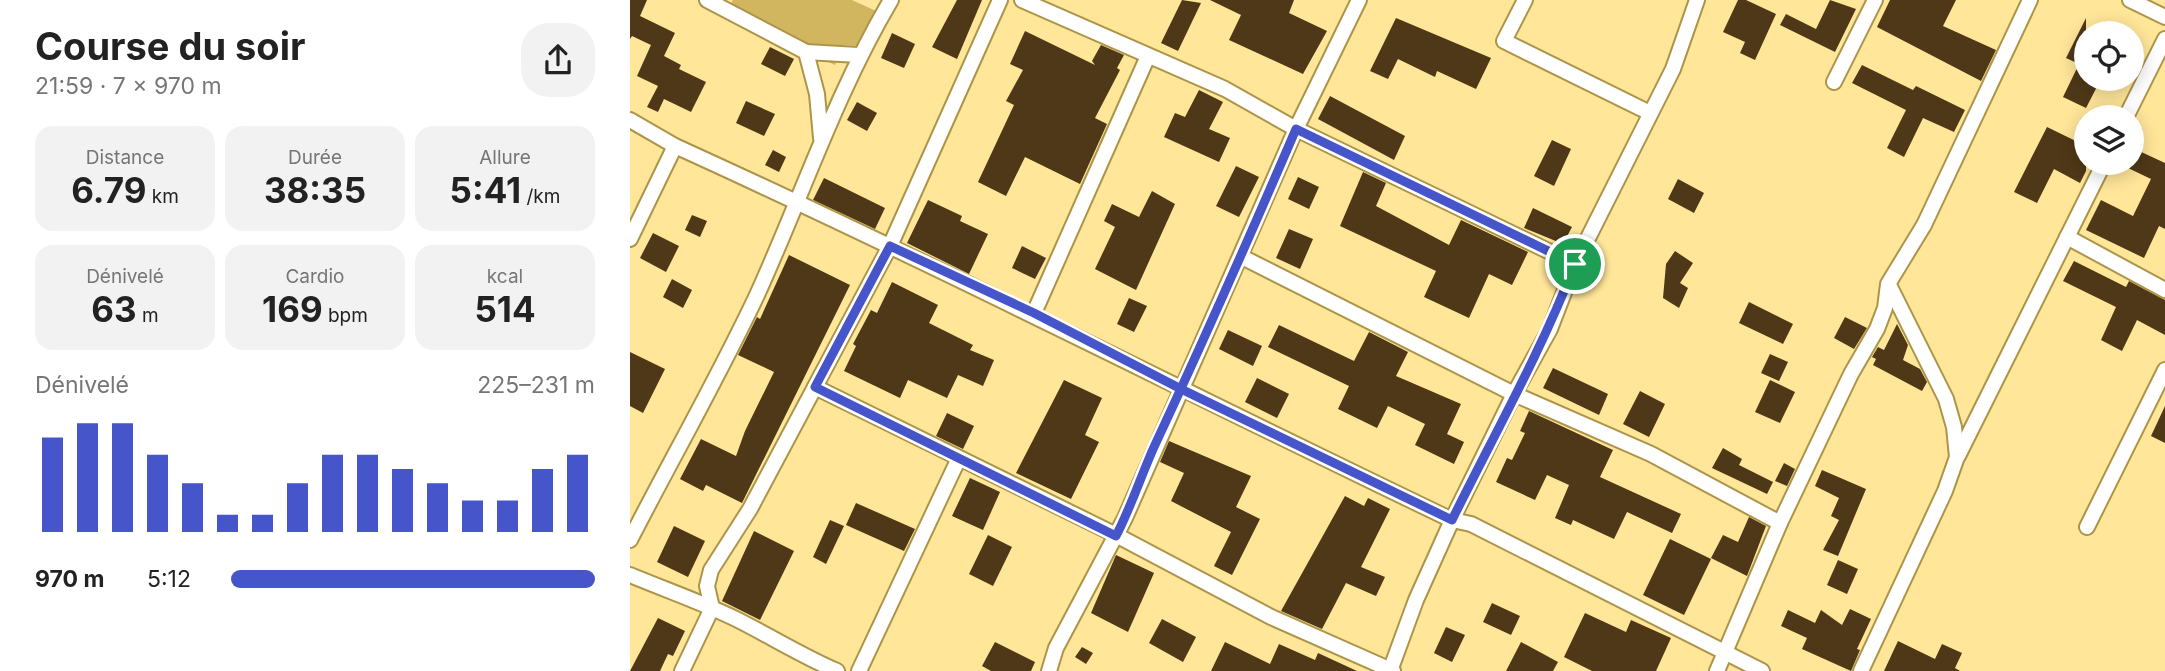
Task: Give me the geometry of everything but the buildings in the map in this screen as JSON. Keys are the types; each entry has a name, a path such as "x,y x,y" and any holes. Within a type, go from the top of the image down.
{"street":[{"path":"708,0 726,4 806,52 858,55"},
{"path":"630,540 721,371 798,201 858,55 891,0"},
{"path":"682,671 712,608 707,586 711,570 750,509 766,472 890,246 1000,0"},
{"path":"1022,0 1225,89 1296,129 1575,264"},
{"path":"1049,671 1073,613 1116,536 1183,390 1296,129 1359,0"},
{"path":"1525,0 1504,41 1650,113"},
{"path":"815,387 1116,536 1270,617 1391,671 1416,600 1452,520 1514,394 1550,329 1575,264 1673,69 1697,0"},
{"path":"1834,82 1875,0"},
{"path":"1717,671 1754,590 1780,523 1851,374 1877,329 1885,308 1888,284 1924,225 2030,0"},
{"path":"2130,0 2165,17"},
{"path":"2132,105 2165,39"},
{"path":"806,52 817,94 821,143"},
{"path":"1034,313 1148,56"},
{"path":"630,120 675,146 1034,313 1183,390 1452,520 1471,524 1762,671"},
{"path":"630,239 675,146"},
{"path":"1860,671 1945,491 1958,457 2098,175"},
{"path":"2067,237 2165,290"},
{"path":"1241,257 1514,394 1651,454 1780,523"},
{"path":"1888,284 1946,399 1955,427 1958,457"},
{"path":"2087,527 2165,370"},
{"path":"859,671 959,458"},
{"path":"630,575 712,608 794,653 837,671"}],"shaded area":[{"path":"733,0 852,0 876,11 859,46 843,45 835,65 725,15"}],"route":[{"path":"1575,264 1296,129 1214,320 1183,390 1147,462 1116,536 815,387 890,246 1034,313 1183,390 1452,520 1514,394 1550,329 1575,264"}]}
